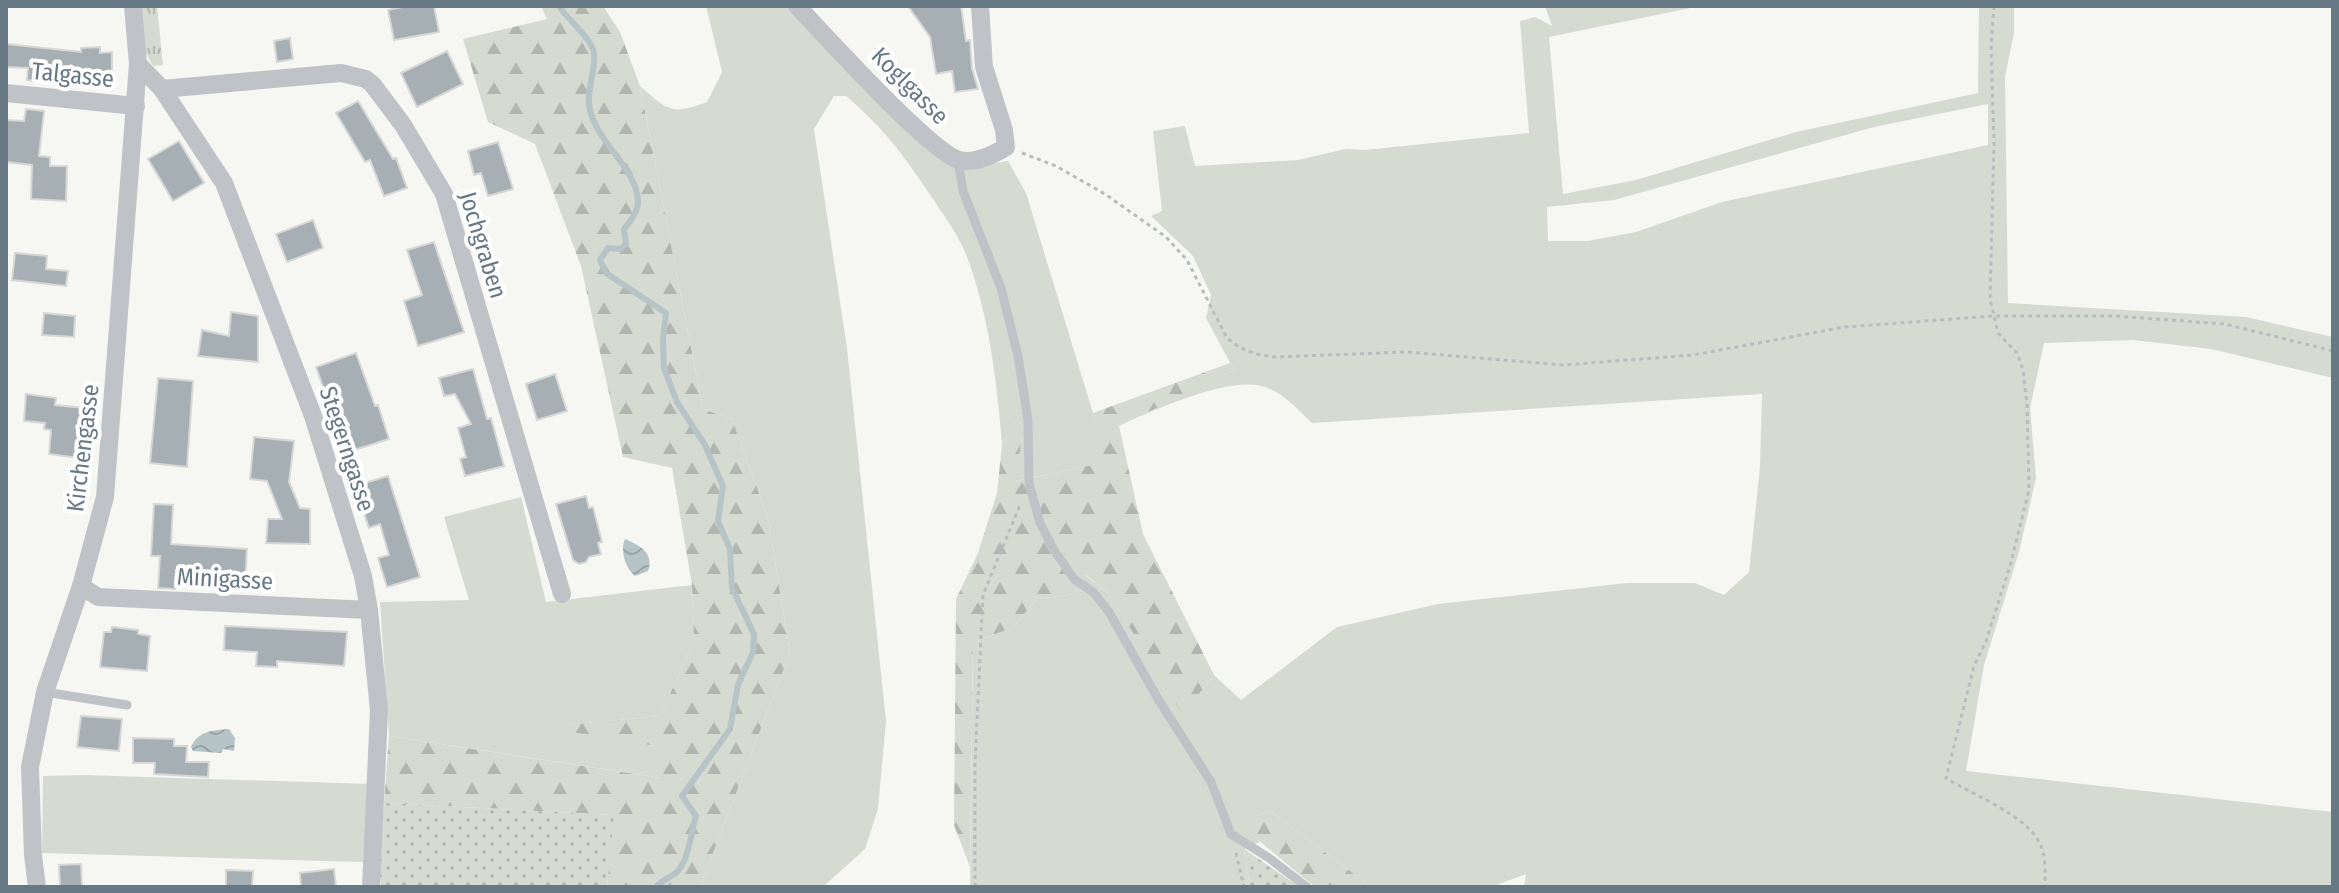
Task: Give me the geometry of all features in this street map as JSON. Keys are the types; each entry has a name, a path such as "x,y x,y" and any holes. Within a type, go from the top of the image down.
{"street":[{"name":"Kirchengasse","path":"37,887 30,767 45,692 81,586 105,497 136,106 138,64 133,6"},
{"name":"Koglgasse","path":"797,6 927,138 958,160"},
{"path":"958,160 981,159 1006,147 1004,130 984,67 980,6"},
{"name":"Stegerngasse","path":"138,64 162,89 224,183 313,416 363,576 379,710 371,887"},
{"name":"Jochgraben","path":"162,89 341,73 366,79 377,90 403,125 444,194 562,594"},
{"name":"Talgasse","path":"6,93 136,106"},
{"name":"Minigasse","path":"81,586 98,597 369,610"}],"lane":[{"path":"958,160 963,191 1001,288 1018,356 1028,420 1029,483 1040,523 1074,579 1093,592 1109,612 1158,699 1211,782 1231,834 1307,887"},
{"path":"45,692 127,705"}],"path":[{"path":"1994,6 1991,45 1994,144 1989,260 1993,316 1998,333 2017,353 2023,370 2029,490 2010,566 1986,641 1974,666 1946,778 2012,815 2037,839 2043,849 2045,887"},
{"path":"1006,147 1056,166 1081,180 1166,237 1187,260 1227,338 1256,354 1274,357 1407,352 1563,365 1693,355 1845,327 1993,316 2115,316 2225,324 2333,351"},
{"path":"975,887 975,763 983,595 1029,483"},
{"path":"1231,834 1244,887"}],"green space":[{"path":"137,6 157,6 163,65 153,66 141,44"},
{"path":"541,6 603,6 620,32 640,86 703,409 732,419 768,518 790,653 700,887 607,887 613,815 384,803 389,736 661,778 667,748 542,727 660,716 694,641 692,585 672,468 623,457 581,266 535,144 488,122 463,39 547,19"},
{"path":"706,6 791,6 938,154 976,166 1008,161 1026,193 1093,413 1098,464 1015,481 1022,435 1020,415 1002,444 995,373 986,325 964,249 894,144 846,96 834,96 814,129 847,348 886,721 878,809 865,849 823,887 700,887 790,653 768,518 732,419 703,409 640,86 670,108 685,108 707,102 722,72"},
{"path":"1545,6 1700,6 1549,37 1563,194 1636,180 1796,132 1978,93 1979,6 2014,6 2014,33 2005,77 2008,303 2246,317 2333,337 2333,378 2211,349 2133,340 2044,343 2030,408 2036,478 2019,552 1984,665 1966,771 2333,812 2333,887 1524,887 1526,874 1491,887 1371,887 1270,811 1237,822 1260,842 1244,849 1250,887 970,887 973,643 1013,627 1037,599 1074,594 1085,575 1109,594 1183,713 1214,675 1241,700 1337,627 1438,604 1627,583 1695,583 1724,595 1749,572 1760,467 1762,394 1312,423 1286,399 1268,388 1234,385 1173,403 1119,425 1234,370 1206,318 1211,295 1193,256 1151,216 1162,211 1153,131 1185,126 1195,166 1298,160 1346,149 1365,150 1529,133 1520,21 1535,17 1552,26","holes":["1988,104 1988,145 1722,202 1636,232 1587,241 1548,241 1547,207 1614,200 1874,127"]},
{"path":"1230,363 1234,370 1119,426 1143,534 1214,675 1183,714 1109,594 1086,575 1074,594 1037,599 1013,627 973,643 970,867 954,825 956,599 978,553 997,493 1002,444 1021,413 1022,435 1016,481 1097,464 1093,413"},
{"path":"521,497 546,602 692,585 694,641 660,716 546,727 668,748 662,778 389,736 380,602 469,600 444,517"},
{"path":"43,776 370,784 363,862 42,853"},
{"path":"384,803 614,815 607,887 381,887 379,867"},
{"path":"1270,811 1371,887 1315,887 1236,822"},
{"path":"1244,849 1300,887 1250,887"}],"water":[{"path":"625,539 648,555 648,571 635,576 631,573 623,553"},
{"path":"229,729 235,738 234,751 193,751 191,747 202,735"}],"building":[{"path":"434,6 439,32 394,40 388,10"},
{"path":"908,6 961,6 978,89 955,92 952,71 936,74 930,37"},
{"path":"290,38 293,59 277,62 274,41"},
{"path":"6,44 81,52 81,48 100,47 100,53 112,52 112,82 84,82 85,86 68,86 27,80 28,68 6,67"},
{"path":"447,51 463,84 417,107 401,73"},
{"path":"358,101 393,159 396,158 407,188 384,196 370,160 365,162 336,113"},
{"path":"26,109 44,111 39,156 50,157 50,166 67,166 66,201 31,199 32,165 6,162 6,120 24,121"},
{"path":"179,141 204,183 173,201 148,159"},
{"path":"498,142 513,189 488,196 481,173 474,175 468,151"},
{"path":"313,220 323,248 287,262 276,234"},
{"path":"434,242 464,332 418,346 404,301 422,295 407,250"},
{"path":"15,253 47,256 46,269 68,271 66,286 12,280"},
{"path":"231,312 258,316 258,362 198,356 202,330 229,336"},
{"path":"44,313 75,316 74,337 42,335"},
{"path":"356,353 389,439 354,450 335,392 326,395 316,367"},
{"path":"473,369 504,466 465,476 460,459 466,457 458,428 471,424 455,394 444,396 439,378"},
{"path":"555,374 567,411 537,420 526,384"},
{"path":"158,378 193,381 187,467 150,463"},
{"path":"26,394 56,398 55,405 84,408 79,458 49,454 51,430 44,429 45,423 24,421"},
{"path":"254,437 294,441 289,482 300,508 310,509 310,544 266,543 268,519 282,519 267,481 250,479"},
{"path":"388,476 420,577 387,587 378,558 389,555 380,524 369,528 355,486"},
{"path":"586,496 589,508 593,507 602,542 598,543 601,554 579,564 573,560 556,504"},
{"path":"154,504 173,505 171,544 247,549 245,584 205,582 205,572 176,570 175,589 158,588 160,556 151,556"},
{"path":"225,626 347,632 344,666 277,661 277,667 256,666 257,652 224,650"},
{"path":"112,627 138,630 138,634 150,636 147,671 100,667 104,632 111,632"},
{"path":"81,716 122,719 119,751 77,747"},
{"path":"133,738 174,739 174,746 187,746 186,762 209,762 208,777 154,774 155,763 133,763"},
{"path":"81,864 82,886 60,887 59,865"},
{"path":"334,869 336,887 301,887 300,873"},
{"path":"226,870 253,871 252,887 226,887"}],"waterway":[{"path":"559,6 593,49 589,97 592,117 636,189 637,209 624,229 626,244 620,249 608,248 600,260 606,273 666,313 664,368 677,402 705,445 723,486 718,521 730,549 732,588 754,634 753,652 738,685 730,729 682,796 696,816 684,860 677,872 656,887"}]}
